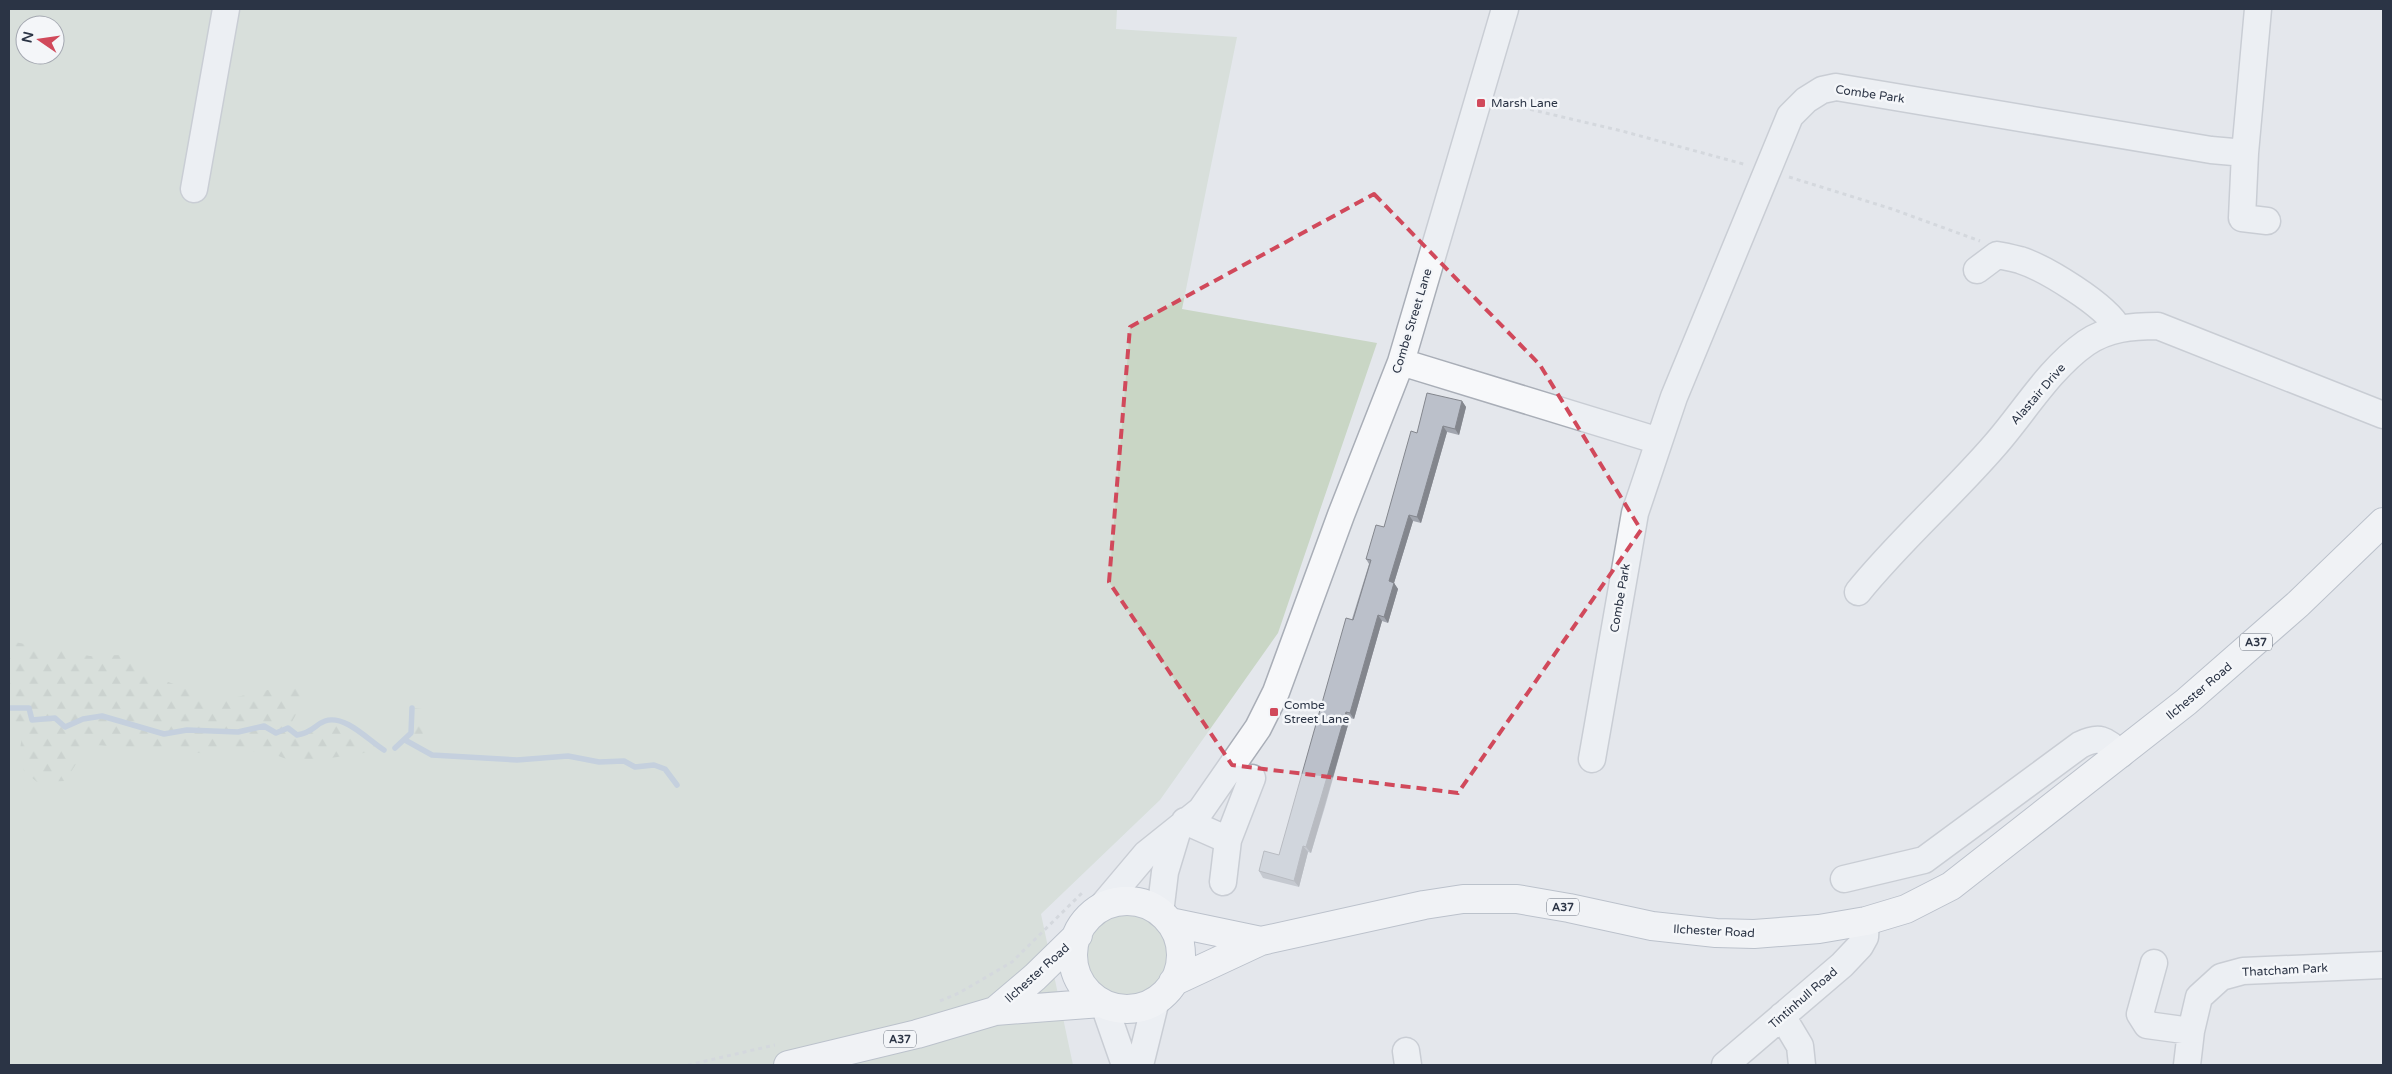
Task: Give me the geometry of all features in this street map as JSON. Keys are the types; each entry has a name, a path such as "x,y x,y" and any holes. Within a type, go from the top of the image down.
{"highway":[{"name":"Ilchester Road","path":"1165,991 1261,940 1424,905 1463,900 1500,898 1569,908 1652,926 1716,934 1789,932 1866,921 1917,904 1951,886 2121,754 2233,663 2383,522"},
{"name":"A37","path":"1165,917 1146,905 1128,900 1095,897 1088,919 1078,935 1075,953 1076,971 1088,993 1103,1004 1120,1008 1135,1008 1165,991"},
{"name":"Ilchester Road","path":"1165,917 1261,940"},
{"path":"1165,917 1179,936 1182,956 1165,991"},
{"name":"Ilchester Road","path":"995,1011 1035,978 1078,935"},
{"name":"Ilchester Road","path":"784,1054 917,1034 995,1011 1103,1004"}],"street":[{"path":"194,190 226,9"},
{"name":"Combe Street Lane","path":"1095,897 1162,839 1201,810 1258,728 1276,692 1341,515 1401,362 1505,9"},
{"path":"2258,9 2245,153 2242,218 2266,222"},
{"name":"Combe Park","path":"1592,759 1635,513 1674,397 1766,171 1790,116 1806,100 1822,90 1836,87 2212,150 2245,153"},
{"path":"1987,262 2021,260 2063,282 2112,317 2118,328"},
{"name":"Alastair Drive","path":"1858,592 1882,562 1994,446 2056,371 2086,343 2118,328 2158,326 2383,415"},
{"path":"1401,362 1659,441"},
{"path":"1844,879 1924,860 2092,738 2106,741 2121,754"},
{"path":"1224,882 1228,840 1252,778"},
{"path":"1165,917 1165,872 1181,825 1228,840"},
{"name":"Tintinhull Road","path":"1725,1065 1842,965 1860,946 1865,937 1866,921"},
{"path":"2154,963 2140,1014 2147,1025 2190,1031"},
{"name":"Thatcham Park","path":"2187,1065 2190,1031 2199,997 2221,977 2243,971 2383,965"},
{"path":"1140,1065 1165,991"},
{"path":"1103,1004 1125,1065"},
{"path":"1782,1016 1800,1046 1802,1065"}],"path":[{"path":"1479,98 1622,131 1892,208 1991,244 1987,262"},
{"path":"934,1004 959,993 1012,962 1095,897"},
{"path":"688,1065 784,1054"}],"highlighted area":[{"path":"1374,194 1540,365 1641,530 1458,793 1232,765 1109,582 1130,327"}],"green space":[{"path":"9,9 1117,9 1116,29 1237,37 1182,309 1377,343 1278,633 1160,800 1041,914 1073,1065 9,1065"},
{"path":"9,641 90,656 121,655 150,675 218,701 277,688 311,687 288,729 297,735 307,732 325,721 341,721 384,750 297,763 273,754 227,748 212,754 83,744 78,761 65,781 37,782 24,771 20,750 23,727 9,721"},
{"path":"412,708 422,709 427,717 422,737 414,744 405,740 411,733"},
{"path":"1127,912 1143,915 1157,924 1166,938 1169,954 1166,970 1157,984 1143,993 1127,996 1111,993 1097,984 1088,970 1085,954 1088,938 1097,924 1111,915"}],"building":[{"path":"1427,393 1462,401 1455,429 1443,426 1417,517 1409,515 1389,581 1394,583 1384,617 1378,615 1350,713 1346,712 1306,847 1303,846 1294,881 1259,871 1264,851 1279,855 1346,618 1353,620 1371,560 1366,559 1376,525 1384,527 1411,431 1417,433"}],"waterway":[{"path":"9,708 29,708 32,720 55,718 65,727 83,719 102,716 164,734 187,730 238,732 264,726 276,733 288,728 297,735 307,732 325,721 333,720 349,725 384,750"},
{"path":"395,748 411,733 412,708"},
{"path":"405,740 432,755 517,760 568,756 599,762 624,761 635,767 654,765 665,769 677,785"}],"place":[{"name":"Marsh Lane","path":"1481,103"},
{"name":"Combe Street Lane","path":"1274,712"}]}
